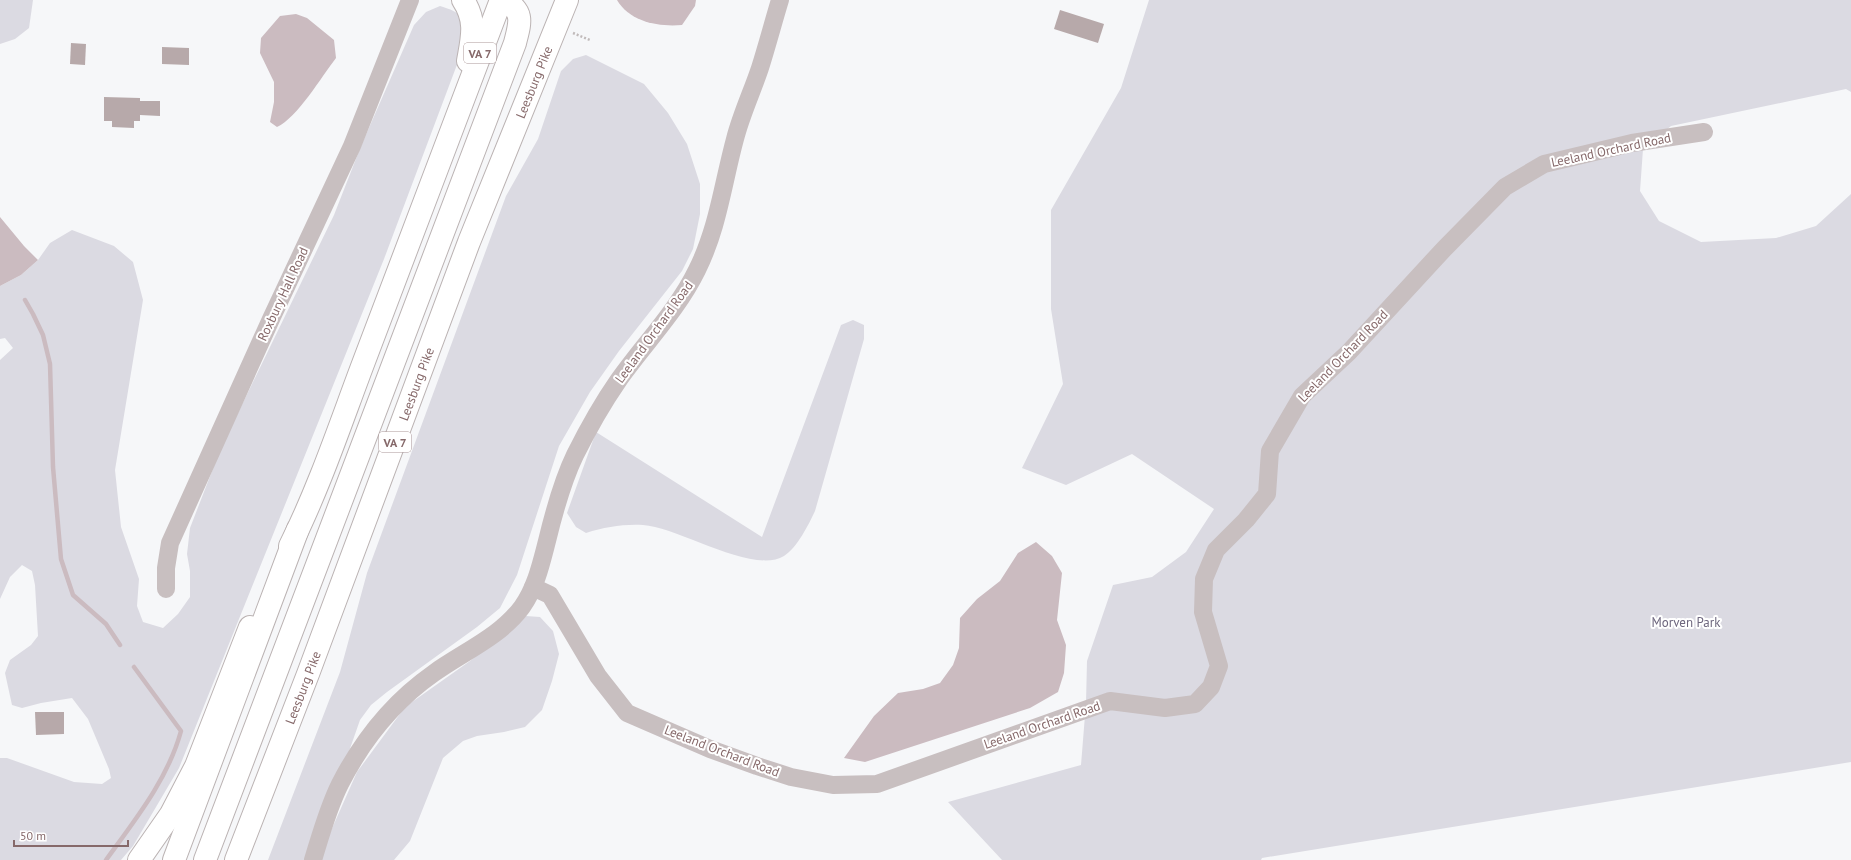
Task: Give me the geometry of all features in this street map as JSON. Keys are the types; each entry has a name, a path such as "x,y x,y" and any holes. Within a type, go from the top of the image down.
{"highway":[{"path":"460,106 472,35 472,21 469,10 463,0"},
{"path":"205,860 515,43 520,24 519,12 513,5 502,0"},
{"name":"VA 7","path":"174,860 298,530 502,0"},
{"name":"Leesburg Pike","path":"236,860 308,674 469,242 567,0"},
{"path":"139,860 171,814 196,766 254,616 298,530"}],"street":[{"name":"Roxbury Hall Road","path":"166,589 166,568 170,543 271,319 352,146 410,0"},
{"name":"Leeland Orchard Road","path":"312,860 327,815 340,784 354,760 392,710 412,690 435,672 482,643 501,628 521,608 533,587 541,565 564,482 577,451 601,408 619,381 675,307 696,272 713,234 735,138 760,66 780,0"},
{"name":"Leeland Orchard Road","path":"533,587 550,595 598,676 627,713 710,749 743,761 791,777 833,785 877,784 1110,701 1165,708 1195,704 1211,687 1219,666 1203,612 1204,579 1216,550 1246,520 1267,494 1270,451 1302,396 1350,352 1444,249 1505,187 1544,164 1632,143 1704,132"}],"green space":[{"path":"0,0 33,0 29,28 15,39 0,44"},
{"name":"Morven Park","path":"1149,0 1851,0 1851,92 1846,89 1671,126 1643,149 1640,191 1659,221 1701,242 1776,238 1816,226 1851,194 1851,762 1262,858 1261,860 1002,860 948,802 1081,765 1086,703 1087,661 1113,585 1152,577 1186,552 1214,509 1132,454 1066,485 1022,468 1063,384 1051,309 1051,210 1121,88"},
{"path":"440,6 457,13 460,16 464,24 467,38 384,259 179,768 133,846 121,860 0,860 0,758 7,758 74,782 102,784 111,778 109,769 88,719 72,698 22,708 12,705 5,673 10,660 31,645 38,636 35,585 32,571 22,565 10,577 0,599 0,360 13,348 5,338 0,339 0,286 21,275 38,260 50,243 72,230 114,246 133,262 143,300 115,470 121,527 139,579 137,606 143,622 163,628 178,614 190,597 190,571 187,554 190,528 221,448 334,215 361,146 414,25 426,12"},
{"path":"586,55 644,84 668,113 687,144 700,184 700,214 693,249 682,271 619,351 590,392 559,446 517,575 500,608 477,627 371,705 360,720 311,860 268,860 340,672 367,573 506,196 538,139 561,71 573,59"},
{"path":"853,320 864,325 864,339 815,511 798,542 784,556 770,560 754,559 735,555 675,533 643,525 614,526 586,533 576,527 567,513 596,432 762,537 841,325"},
{"path":"526,616 540,617 553,631 559,654 542,710 525,727 477,736 463,741 443,758 410,841 394,860 318,860 357,772 405,707 470,661"}],"shaded area":[{"path":"617,0 696,0 695,6 682,25 664,25 645,22 637,18 629,13"},
{"path":"296,14 307,18 334,40 336,58 301,106 285,122 277,127 270,122 274,102 274,82 260,53 261,38 280,16"},
{"path":"0,217 24,246 38,260 21,275 0,286"},
{"path":"1036,542 1052,556 1062,573 1057,620 1066,645 1064,673 1058,692 1030,708 865,762 844,758 874,716 898,693 923,689 940,683 953,665 959,648 960,618 977,599 1000,581 1018,553"}],"building":[{"path":"1060,10 1104,24 1098,43 1054,29"},
{"path":"71,43 86,44 85,65 70,64"},
{"path":"162,47 189,48 189,65 162,64"},
{"path":"104,97 140,98 140,101 160,101 160,116 140,115 140,121 134,121 134,128 112,127 112,121 104,121"},
{"path":"35,712 64,712 64,734 36,735"}],"waterway":[{"path":"25,300 43,335 50,364 53,467 61,559 73,595 106,624 120,645"},
{"path":"106,860 150,798 168,766 181,731 134,667"}]}
